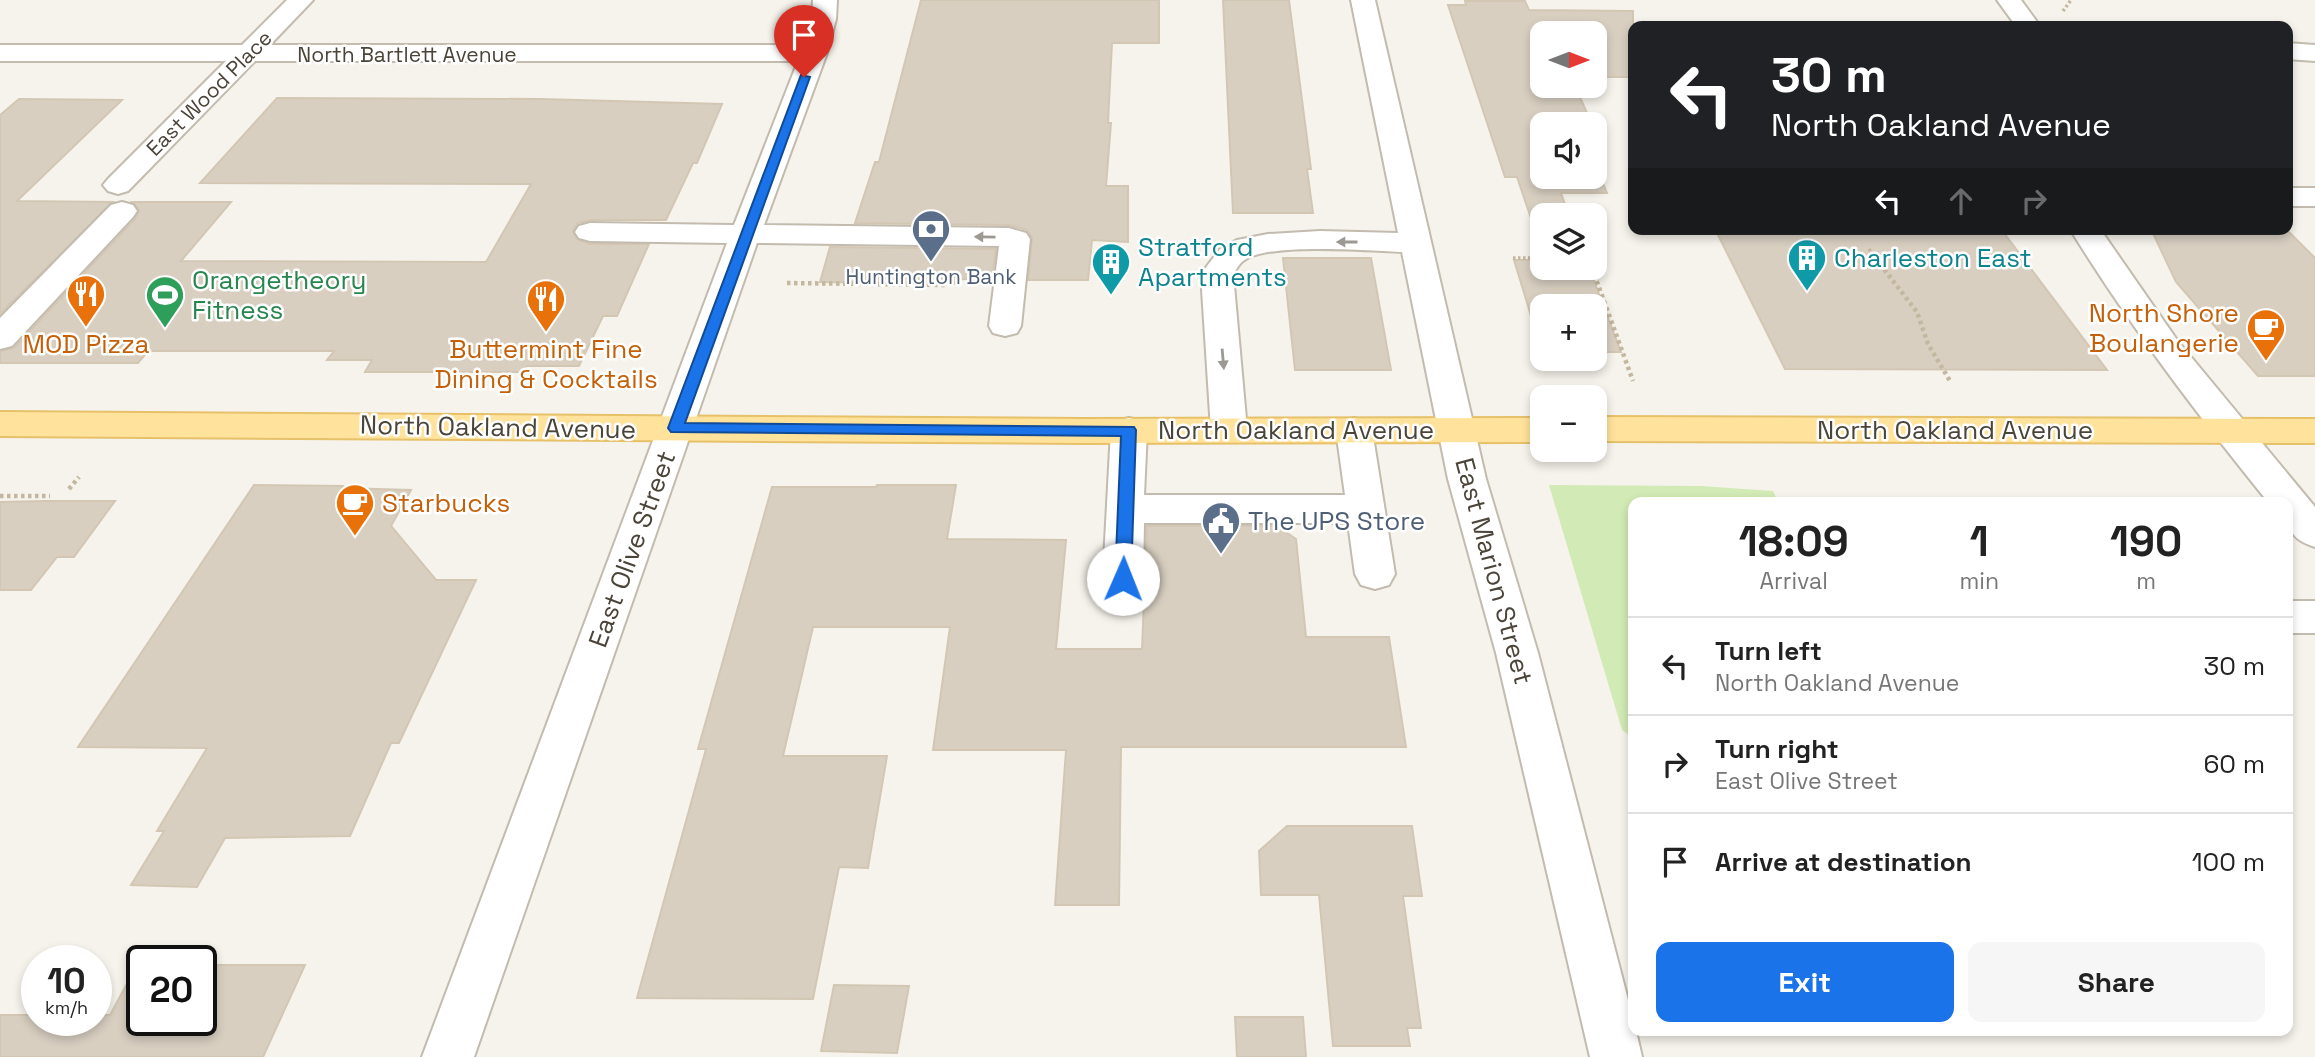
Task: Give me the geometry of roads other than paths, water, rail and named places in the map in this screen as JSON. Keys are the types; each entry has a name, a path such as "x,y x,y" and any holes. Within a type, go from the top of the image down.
{"main road":[{"name":"North Oakland Avenue","path":"0,424 1530,430"},
{"name":"North Oakland Avenue","path":"1607,429 2315,431"}],"street":[{"name":"East Wood Place","path":"0,338 247,54 301,0"},
{"name":"East Olive Street","path":"448,1057 746,233 814,53 824,19 825,0"},
{"name":"East Marion Street","path":"1363,0 1456,430 1517,653 1616,1057"},
{"path":"2009,0 2024,21"},
{"path":"2293,51 2315,53"},
{"name":"North Bartlett Avenue","path":"0,53 814,53"},
{"path":"2293,197 2315,197"},
{"path":"590,232 1009,237 1015,239 1005,326"},
{"path":"2089,235 2121,289 2285,497"},
{"path":"1229,430 1217,274 1232,254 1251,245 1283,242 1415,243"},
{"path":"1123,579 1129,430"},
{"path":"1354,430 1375,573"},
{"path":"2293,506 2315,533"},
{"path":"1125,509 1365,509"},
{"path":"2293,617 2315,617"}],"place":[{"name":"Huntington Bank","path":"931,263"},
{"name":"Charleston East","path":"1807,292"},
{"name":"Stratford Apartments","path":"1111,296"},
{"name":"MOD Pizza","path":"86,328"},
{"name":"Orangetheory Fitness","path":"165,329"},
{"name":"Buttermint Fine Dining & Cocktails","path":"546,333"},
{"name":"North Shore Boulangerie","path":"2266,362"},
{"name":"Starbucks","path":"355,537"},
{"name":"The UPS Store","path":"1221,555"}]}
